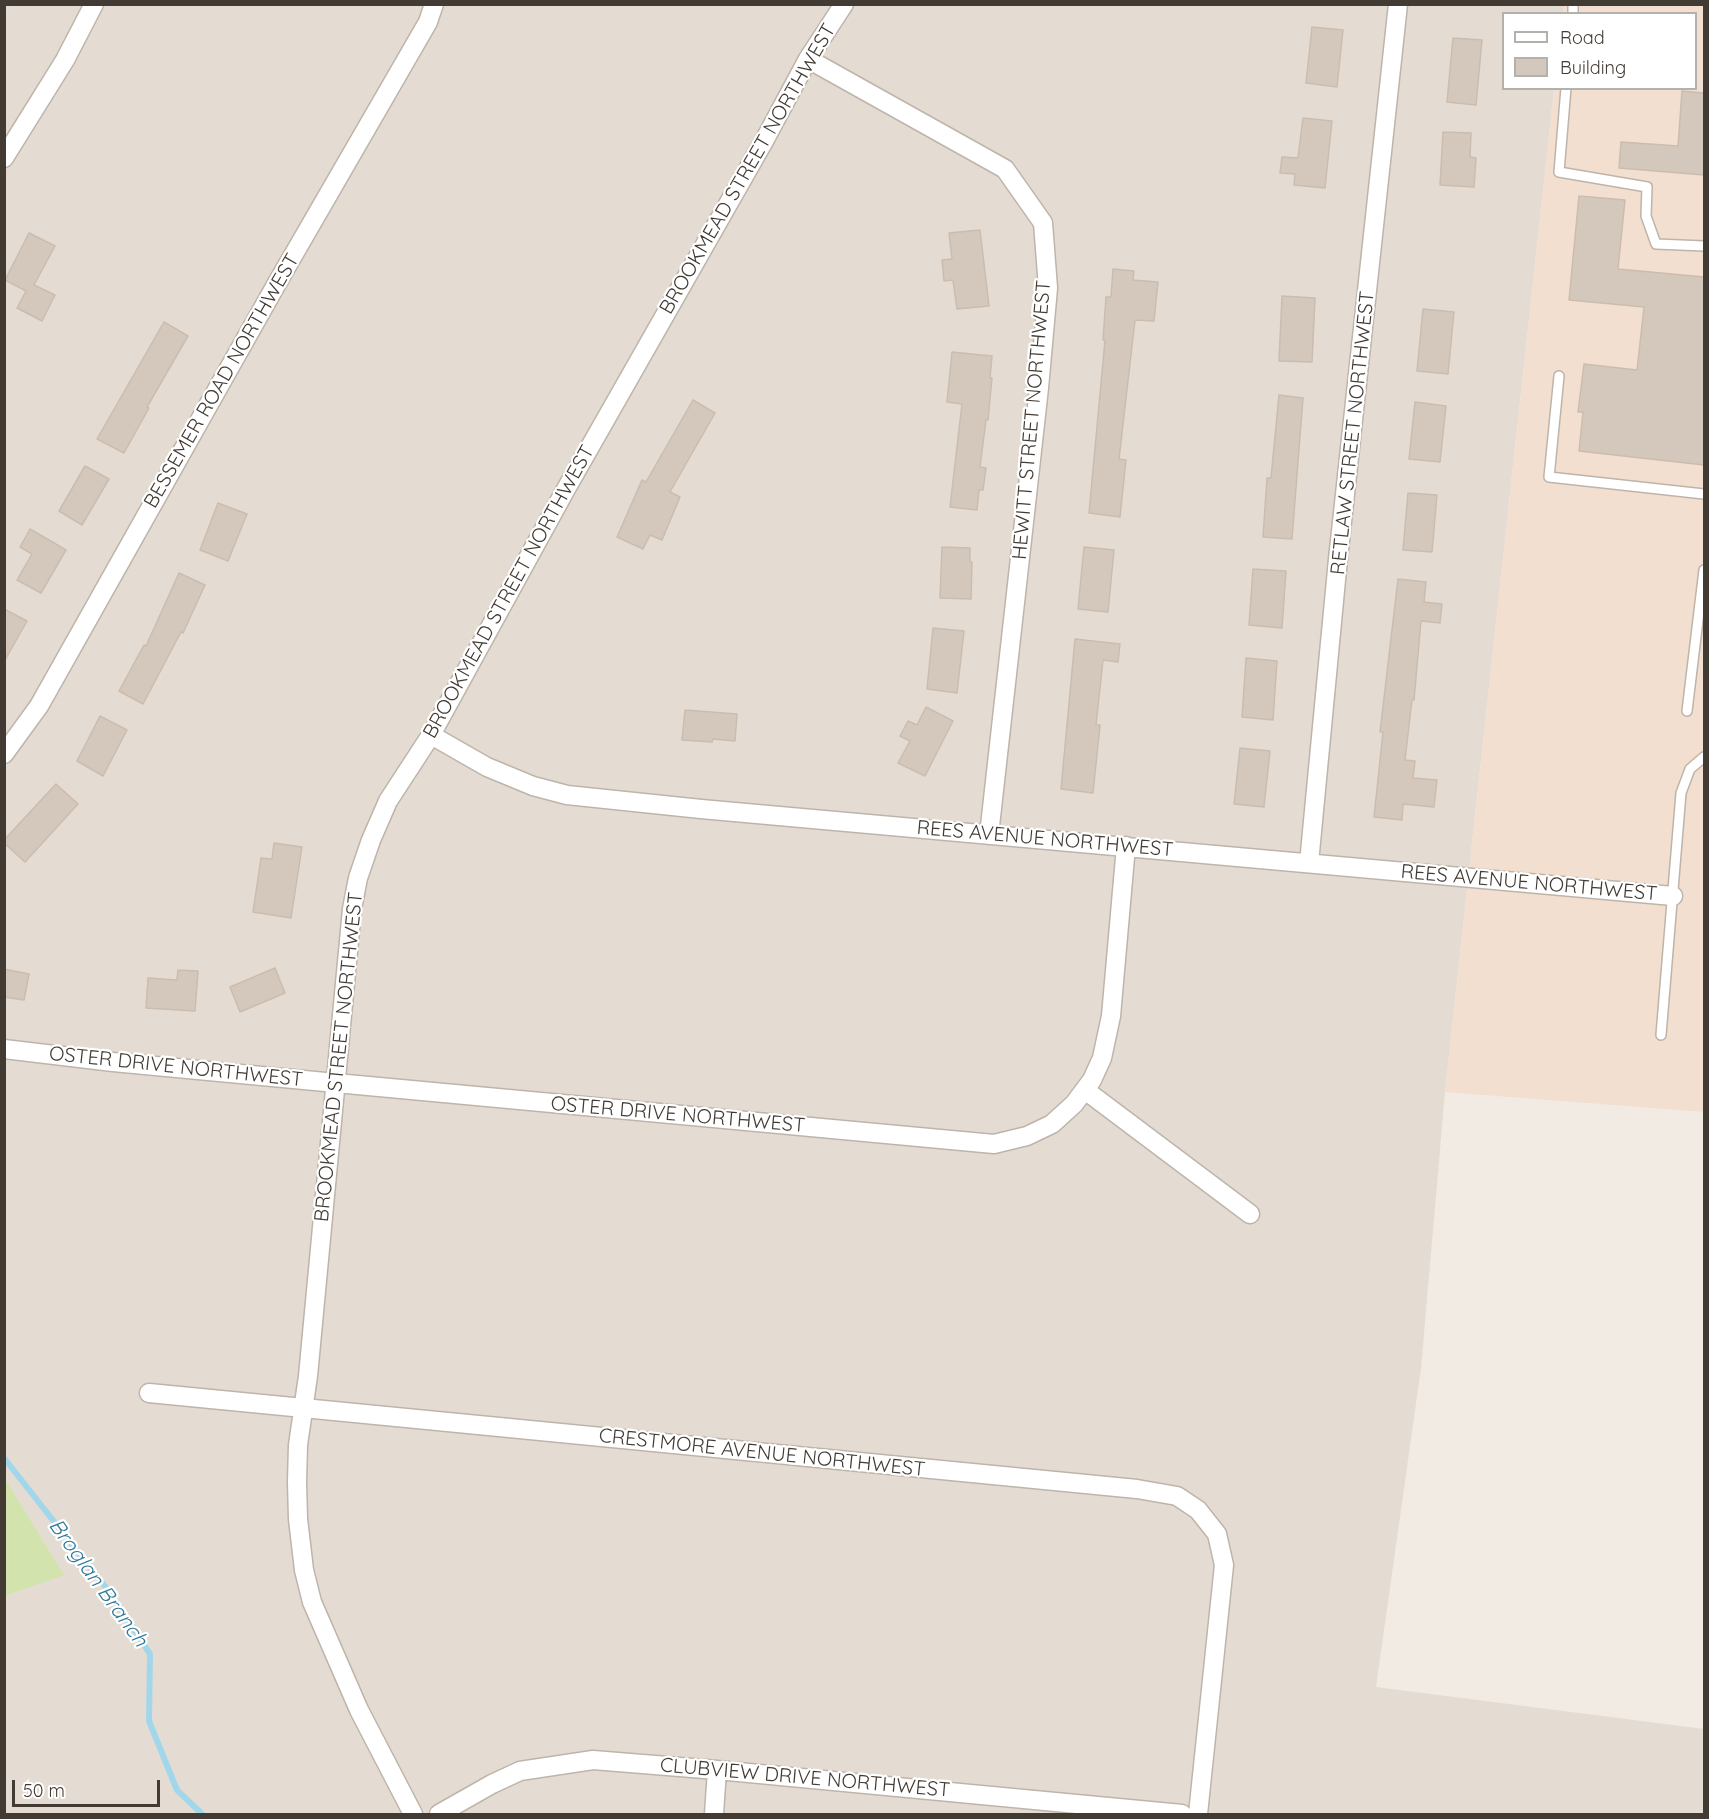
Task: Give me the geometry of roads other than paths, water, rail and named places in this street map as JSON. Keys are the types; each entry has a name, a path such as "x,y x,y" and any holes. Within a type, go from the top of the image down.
{"street":[{"path":"4,158 65,60 94,4"},
{"name":"BESSEMER ROAD NORTHWEST","path":"4,754 39,706 270,295 428,22 434,4"},
{"name":"BROOKMEAD STREET NORTHWEST","path":"413,1815 359,1710 312,1602 304,1570 298,1519 297,1472 352,909 358,878 388,801 430,735 808,59 844,4"},
{"name":"RETLAW STREET NORTHWEST","path":"1309,862 1338,559 1398,4"},
{"name":"HEWITT STREET NORTHWEST","path":"808,59 1005,169 1043,223 1048,288 989,835"},
{"name":"REES AVENUE NORTHWEST","path":"430,735 487,767 533,786 567,795 1672,896"},
{"name":"OSTER DRIVE NORTHWEST","path":"4,1049 113,1062 994,1144 1028,1136 1052,1124 1074,1104 1085,1090 1102,1058 1111,1016 1126,846"},
{"path":"1085,1090 1250,1214"},
{"name":"CRESTMORE AVENUE NORTHWEST","path":"149,1393 1137,1489 1177,1496 1197,1510 1217,1534 1224,1565 1198,1815"},
{"name":"CLUBVIEW DRIVE NORTHWEST","path":"439,1815 492,1784 520,1771 593,1760 1182,1815"},
{"path":"714,1815 717,1770"}],"lane":[{"path":"1566,90 1559,172 1647,187 1646,216 1656,244 1704,246"},
{"path":"1560,376 1549,477 1704,494"},
{"path":"1687,711 1704,570"},
{"path":"1661,1035 1681,793 1690,769 1704,757"}],"waterway":[{"name":"Broglan Branch","path":"4,1458 111,1594 150,1654 149,1721 177,1790 202,1814"}]}
